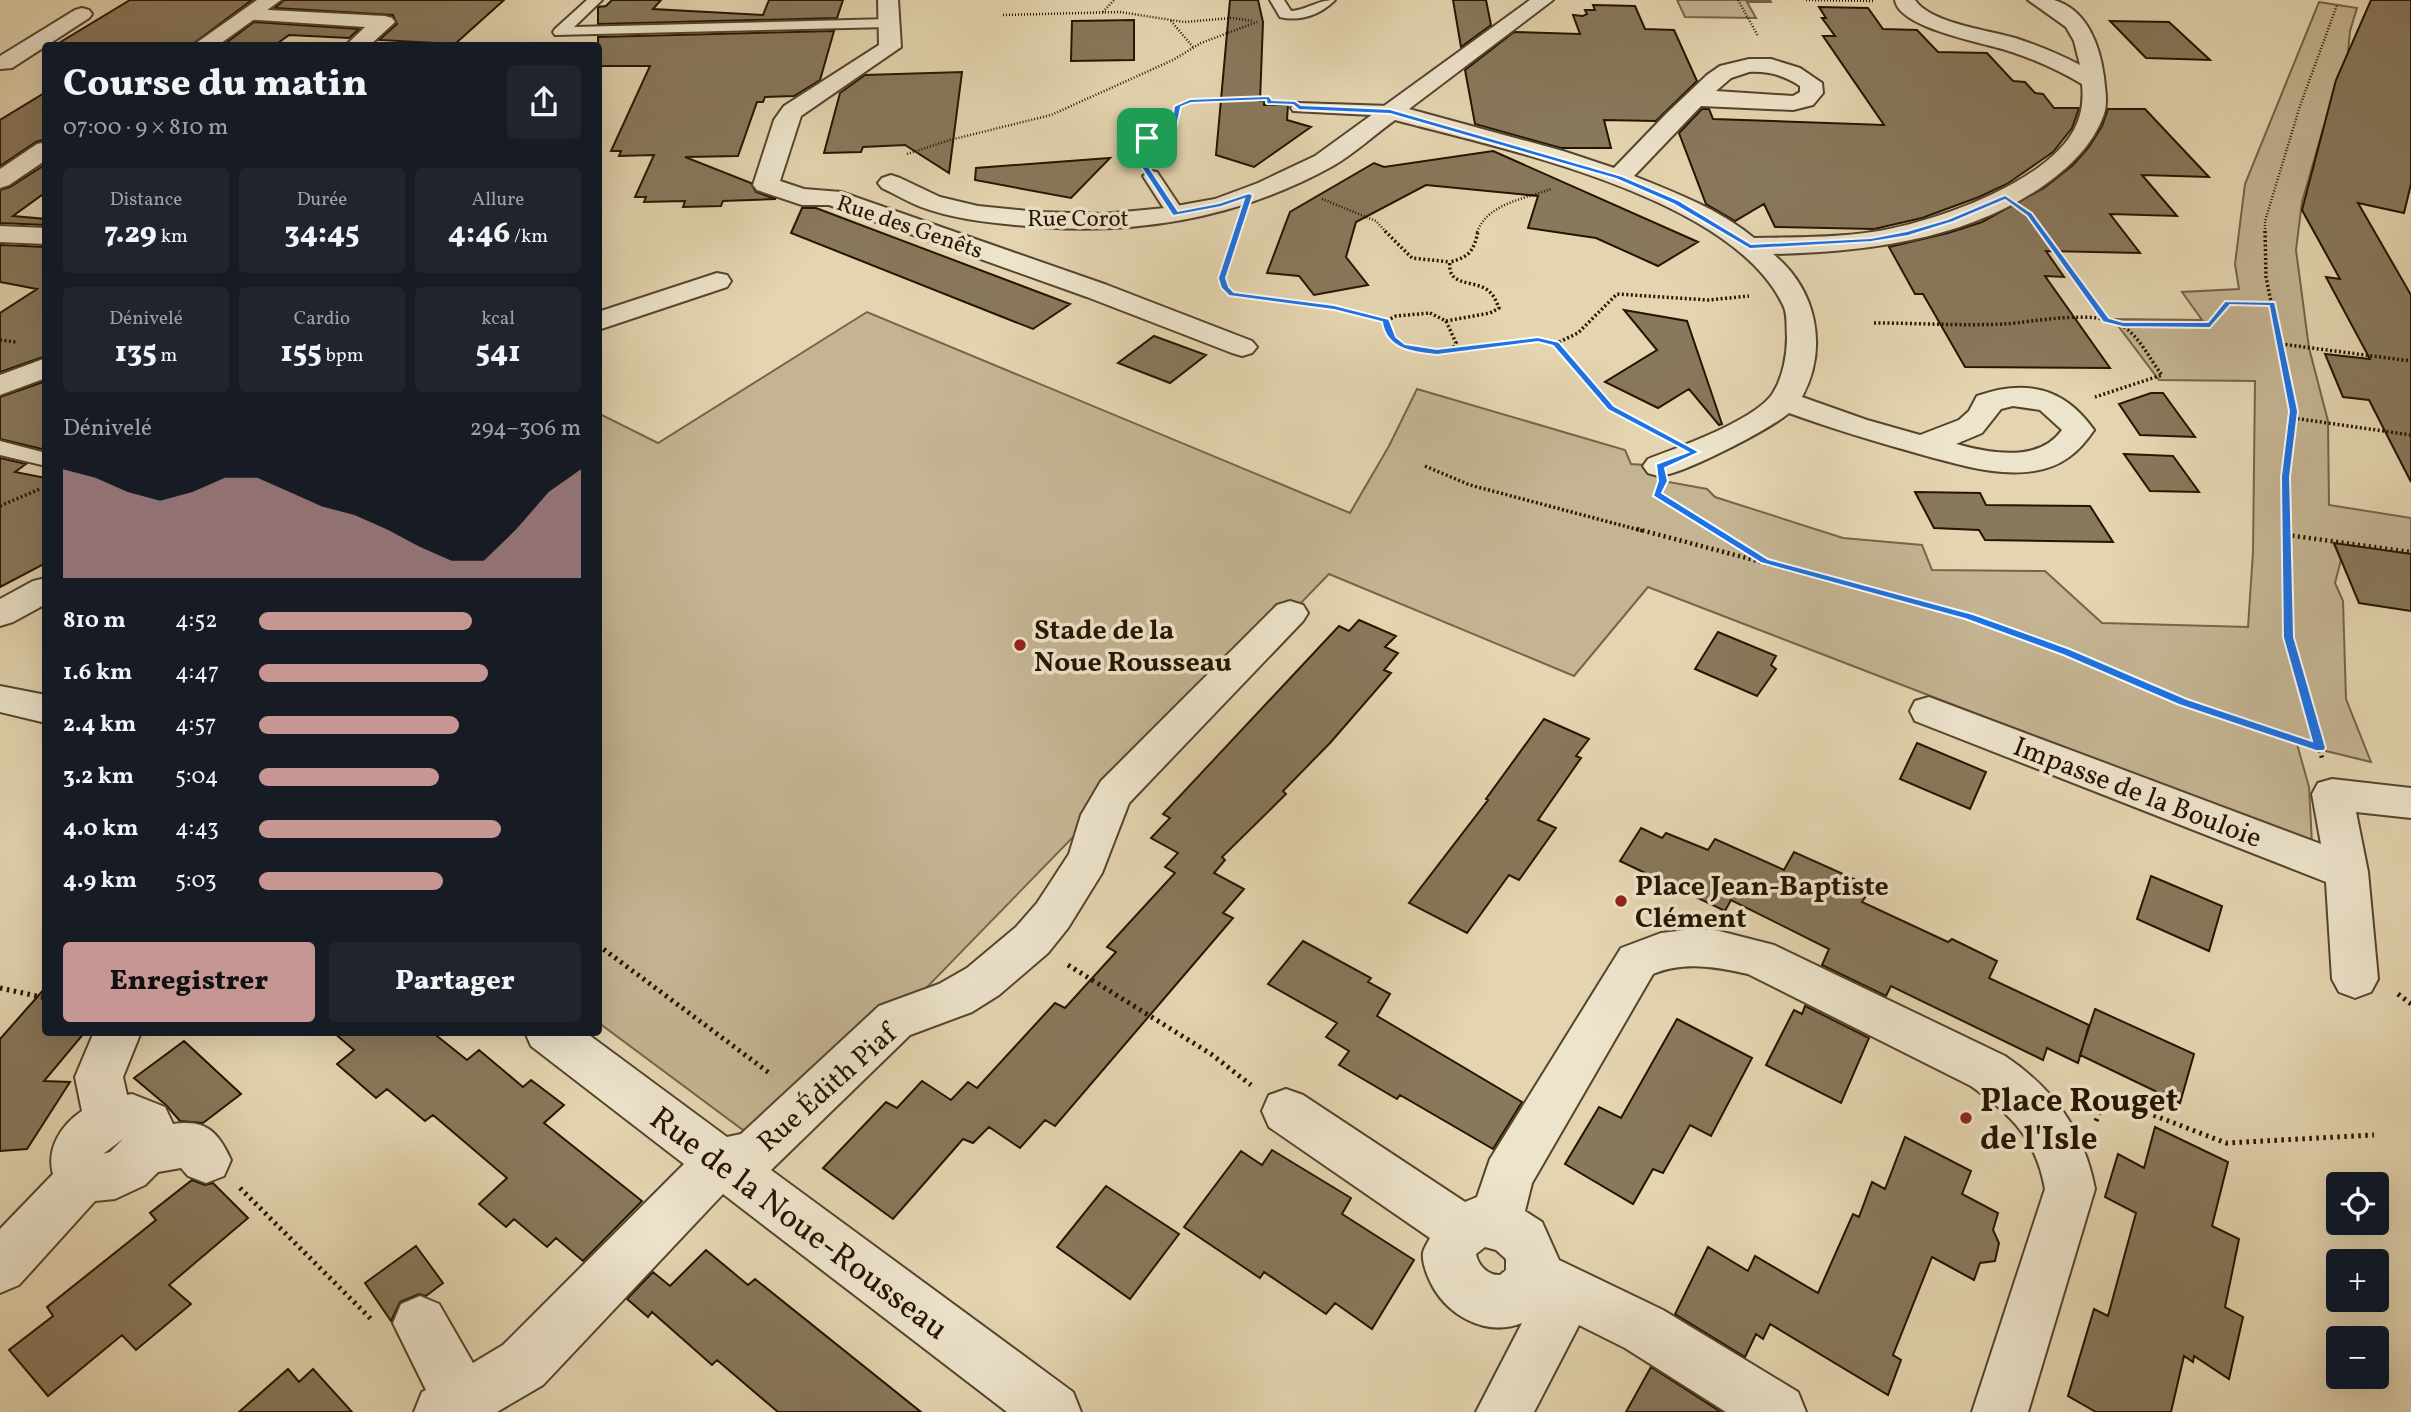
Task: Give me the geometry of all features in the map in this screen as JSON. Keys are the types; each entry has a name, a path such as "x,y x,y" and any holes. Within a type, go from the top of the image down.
{"street":[{"path":"208,42 271,0"},
{"name":"Rue Corot","path":"891,183 931,202 978,214 1038,220 1103,222 1176,214 1221,205 1279,183 1324,161 1543,0"},
{"path":"1750,247 1850,242 1908,234 1951,221 2005,197 2056,165 2079,141 2093,115 2093,66 2087,42 2077,25 2038,0"},
{"path":"1905,1 1914,13 1932,22 2029,50 2070,67 2093,81"},
{"name":"Rue des Genêts","path":"888,11 890,47 792,111 786,120 766,185 802,197 832,197 1097,291 1242,347"},
{"path":"2,63 82,14"},
{"path":"249,15 385,22 360,42"},
{"path":"2,63 42,65"},
{"path":"1619,178 1695,99"},
{"path":"1390,111 1619,178 1675,202 1750,247 1778,274 1798,308 1802,342 1798,372 1784,401 1742,430 1660,466"},
{"path":"0,180 42,152"},
{"path":"0,234 42,236"},
{"path":"602,321 718,281"},
{"path":"0,386 42,368"},
{"path":"1784,401 1856,427 1975,459 2032,461 2054,454 2069,443 2078,430 2071,416 2049,402 2020,396 1998,398 1987,403 1985,414 1966,429 1923,444"},
{"path":"0,614 42,591"},
{"name":"Rue Édith Piaf","path":"720,1162 755,1153 895,1020 915,1016 955,998 989,977 1032,941 1073,888 1097,841 1102,814 1115,792 1290,613"},
{"path":"0,699 42,708"},
{"name":"Impasse de la Bouloie","path":"1929,711 2347,872"},
{"path":"2355,979 2347,872 2332,794 2411,803"},
{"path":"1550,1283 1503,1302 1480,1300 1461,1286 1450,1266 1451,1245 1479,1225 1637,961 1661,951 1715,948 1758,958 1988,1071 2013,1087 2048,1125 2068,1169 2068,1200 2000,1412"},
{"path":"108,1121 99,1077 116,1036"},
{"name":"Rue de la Noue-Rousseau","path":"553,1036 1053,1412"},
{"path":"1286,1111 1479,1225 1513,1230 1526,1242 1550,1283 1644,1329 1779,1412"},
{"path":"132,1116 148,1123 151,1132 144,1152 128,1168 107,1178 83,1177 77,1171 75,1155 91,1133 108,1121 132,1116"},
{"path":"144,1152 191,1144 206,1160"},
{"path":"420,1323 457,1408 523,1365 720,1162"},
{"path":"0,1267 83,1177"},
{"path":"1504,1412 1550,1283"}],"lane":[{"path":"595,0 560,32 888,11"},
{"path":"1277,0 1285,14 1299,16 1328,0"},
{"path":"1299,107 1390,111"},
{"path":"1151,176 1176,214"},
{"path":"0,448 42,459"}],"path":[{"path":"1103,12 1114,0"},
{"path":"1806,0 1905,1"},
{"path":"2332,794 2289,637 2286,477 2293,418 2281,344 2266,277 2265,221 2300,106 2337,5"},
{"path":"1003,15 1120,12 1184,22 1232,18 1256,22"},
{"path":"904,155 950,140 1051,115 1173,61 1193,47 1237,27 1285,14"},
{"path":"1170,20 1193,47"},
{"path":"1151,176 1141,161 1139,150 1147,138 1175,125 1178,106 1200,100 1269,98 1269,102 1295,103 1299,107"},
{"path":"1279,183 1367,215 1412,258 1450,262 1470,256 1475,250 1477,232 1488,215 1513,202 1541,193 1588,168"},
{"path":"1249,195 1222,278 1225,288 1232,294 1334,307 1386,320 1396,316 1430,313 1446,321 1452,329 1456,343 1452,349"},
{"path":"2005,197 2030,215 2106,320"},
{"path":"1446,321 1490,313 1499,308 1490,291 1484,287 1459,282 1451,275 1450,262"},
{"path":"1556,344 1578,333 1616,294 1708,300 1789,292"},
{"path":"1874,323 2006,324 2021,320 2106,320 2123,325 2210,325 2228,303 2272,303"},
{"path":"1386,320 1388,332 1402,345 1437,352 1538,340 1556,344 1611,408 1696,452"},
{"path":"2059,409 2162,375 2123,325"},
{"path":"2281,344 2411,361"},
{"path":"2293,418 2411,435"},
{"path":"1425,466 1470,485 1969,617 2067,652 2183,702 2320,748"},
{"path":"1660,466 1663,481 1656,494 1765,561"},
{"path":"0,506 42,488"},
{"path":"2287,535 2411,552"},
{"path":"1032,941 1211,1054 1286,1111"},
{"path":"602,948 775,1077"},
{"path":"0,988 42,997"},
{"path":"2068,1200 2106,1097 2226,1143 2374,1135"},
{"path":"206,1160 257,1203 389,1339 420,1323"}],"shaded area":[{"path":"1677,0 1771,2 1747,2 1756,18 1685,17"},
{"path":"2319,2 2357,8 2350,31 2347,63 2323,129 2302,202 2296,250 2309,348 2328,421 2329,505 2411,518 2411,554 2334,544 2341,560 2335,583 2343,601 2346,699 2371,762 2297,744 2309,787 2312,843 1648,587 1574,676 1329,574 895,1020 770,1120 743,1130 602,1025 602,415 658,443 867,312 1350,513 1389,446 1417,389 1625,450 1631,464 1659,466 1663,481 1707,489 1715,497 1843,538 1922,545 1932,570 2045,571 2102,623 2248,627 2253,552 2255,381 2159,380 2113,319 2202,320 2182,292 2239,289 2235,264 2245,184"}],"building":[{"path":"130,0 252,0 195,42 61,42"},
{"path":"284,0 504,0 457,42 379,40 397,24 393,15 275,8"},
{"path":"612,0 661,0 653,9 763,15 769,0 843,0 837,18 598,24 598,7 606,6"},
{"path":"1230,0 1258,0 1263,22 1260,101 1264,101 1264,105 1288,105 1287,120 1311,127 1254,167 1216,155"},
{"path":"1453,0 1486,0 1491,25 1461,47"},
{"path":"2371,0 2411,0 2411,184 2404,213 2358,203 2411,295 2411,482 2369,400 2343,397 2325,354 2370,359 2326,277 2340,279 2302,210 2336,80"},
{"path":"1593,5 1635,6 1645,29 1674,30 1697,81 1656,121 1604,120 1611,148 1561,148 1475,124 1465,70 1514,32 1580,34 1573,15 1583,16 1587,14 1585,10 1595,10"},
{"path":"1819,7 1868,8 1883,29 1917,30 1938,52 1987,53 2013,81 2025,82 2035,93 2043,94 2054,108 2079,108 2072,128 2053,152 2007,184 1922,218 1874,229 1775,227 1764,204 1735,221 1706,204 1679,133 1702,109 1709,109 1713,119 1884,125 1823,36 1835,36 1822,18 1826,18"},
{"path":"1134,20 1134,60 1071,61 1072,21"},
{"path":"2110,21 2169,22 2210,60 2146,58"},
{"path":"254,22 359,29 349,38 289,35 279,42 227,42"},
{"path":"834,31 820,80 794,96 765,97 763,102 757,102 738,156 685,157 751,183 756,192 776,199 723,201 721,206 683,207 685,201 644,202 646,197 635,197 654,155 619,156 621,151 611,151 650,66 602,66 602,42 598,42 598,37"},
{"path":"962,72 949,173 905,145 863,147 861,152 824,153 840,93 865,75"},
{"path":"42,94 42,140 0,166 0,120"},
{"path":"2108,109 2145,109 2209,177 2142,175 2177,216 2110,214 2140,253 2046,251 2064,277 2045,276 2110,368 1965,367 1923,294 1915,294 1889,247 1982,222 2044,188 2073,165 2089,147 2102,126"},
{"path":"1493,151 1698,242 1658,266 1596,238 1528,228 1538,196 1426,185 1356,222 1346,257 1368,285 1314,295 1299,276 1267,273 1290,212 1374,163 1384,167"},
{"path":"1110,158 1071,198 975,180 976,168"},
{"path":"42,167 42,195 13,216 42,219 42,225 0,223 0,190 10,187"},
{"path":"802,208 816,208 1070,304 1033,329 791,233"},
{"path":"0,245 42,247 42,357 0,372 0,313 37,289 0,282"},
{"path":"1624,310 1687,321 1722,424 1719,425 1689,389 1658,408 1605,382 1657,350"},
{"path":"1154,336 1206,355 1170,383 1118,363"},
{"path":"42,382 42,449 0,439 0,397"},
{"path":"2151,393 2163,393 2195,437 2140,435 2119,404"},
{"path":"2124,454 2173,456 2199,492 2150,491"},
{"path":"0,458 26,464 15,472 42,477 42,565 0,587"},
{"path":"1915,492 1980,493 1986,505 2090,506 2113,542 1985,540 1979,530 1934,528"},
{"path":"2334,543 2411,554 2411,611 2359,603"},
{"path":"1359,620 1396,636 1385,647 1398,653 1384,670 1391,673 1330,743 1283,791 1286,794 1222,857 1225,860 1214,873 1244,889 1223,913 1233,918 1055,1126 1045,1120 1020,1148 989,1127 973,1143 963,1139 893,1219 823,1168 886,1102 897,1108 922,1081 951,1100 968,1082 977,1088 1055,1003 1065,1008 1116,952 1107,947 1175,873 1165,867 1178,853 1151,838 1170,818 1163,814 1339,626 1349,631"},
{"path":"1718,632 1776,656 1771,665 1776,669 1757,696 1695,669"},
{"path":"1544,719 1589,739 1576,756 1581,758 1538,820 1556,828 1519,880 1509,875 1467,933 1409,903 1488,800 1486,799"},
{"path":"1917,743 1986,772 1970,809 1900,779"},
{"path":"1641,828 1662,838 1666,833 1708,850 1715,839 1784,870 1794,852 1872,887 1862,902 1948,942 1952,939 1997,961 1989,978 2089,1025 2078,1063 2047,1048 2043,1060 1891,986 1886,996 1822,965 1829,949 1731,900 1725,911 1620,861"},
{"path":"2151,876 2222,906 2209,951 2137,919"},
{"path":"1303,941 1371,978 1368,982 1390,994 1377,1016 1522,1102 1493,1149 1400,1095 1397,1099 1339,1065 1349,1051 1326,1037 1337,1023 1268,984"},
{"path":"42,992 42,1036 82,1036 44,1081 70,1082 27,1149 0,1151 0,1039"},
{"path":"1805,1006 1869,1038 1841,1103 1766,1065 1794,1010 1802,1014"},
{"path":"2095,1009 2194,1054 2180,1103 2080,1055"},
{"path":"1677,1019 1752,1058 1711,1136 1690,1125 1663,1173 1653,1169 1633,1204 1565,1164 1599,1107 1621,1118"},
{"path":"338,1036 437,1036 467,1060 479,1050 523,1087 531,1080 564,1105 544,1123 642,1201 583,1261 556,1238 547,1247 514,1219 506,1227 479,1204 507,1178 433,1115 425,1121 387,1089 376,1098 337,1064 354,1050"},
{"path":"184,1041 241,1094 203,1123 180,1121 166,1105 134,1078"},
{"path":"2155,1127 2228,1162 2212,1226 2239,1239 2225,1307 2243,1317 2229,1379 2194,1356 2193,1362 2184,1356 2171,1412 2096,1412 2068,1396 2094,1309 2108,1316 2136,1213 2105,1197 2118,1154 2144,1168"},
{"path":"1905,1137 1971,1171 1962,1194 1998,1213 1993,1230 1999,1243 1995,1261 1980,1263 1974,1280 1932,1257 1893,1355 1901,1360 1888,1395 1770,1324 1763,1339 1756,1334 1745,1357 1675,1314 1708,1247 1748,1271 1755,1256 1818,1293 1853,1214 1859,1217 1872,1182 1885,1189"},
{"path":"1272,1150 1351,1198 1342,1214 1414,1260 1372,1329 1335,1303 1326,1314 1264,1272 1260,1278 1184,1227 1241,1151 1262,1165"},
{"path":"192,1180 205,1185 213,1183 248,1218 169,1285 191,1304 136,1350 122,1335 48,1396 9,1350 53,1316 47,1307 156,1220 150,1213"},
{"path":"1106,1186 1179,1234 1130,1299 1057,1247"},
{"path":"416,1246 443,1283 426,1296 419,1294 400,1302 391,1321 365,1283"},
{"path":"706,1250 748,1285 755,1279 921,1412 778,1412 717,1360 712,1365 652,1312 648,1317 627,1299 653,1272 670,1286"},
{"path":"1651,1367 1721,1412 1626,1412"},
{"path":"288,1369 299,1382 313,1369 352,1412 239,1412"}],"place":[{"name":"Stade de la Noue Rousseau","path":"1020,645"},
{"name":"Place Jean-Baptiste Clément","path":"1621,901"},
{"name":"Place Rouget de l'Isle","path":"1966,1118"}],"route":[{"path":"1269,98 1269,102 1295,103 1299,107 1390,111 1619,178 1675,202 1750,247 1871,240 1908,234 1951,221 2005,197 2030,215 2106,320 2123,325 2210,325 2228,303 2272,303 2293,411 2286,477 2289,637 2320,748 2183,702 2067,652 1969,617 1765,561 1656,494 1663,481 1660,466 1696,452 1611,408 1556,344 1538,340 1437,352 1421,351 1392,339 1386,320 1334,307 1232,294 1225,288 1222,278 1249,195 1221,205 1176,214 1141,161 1139,150 1147,138 1175,125 1178,106 1190,101 1269,98"}]}
